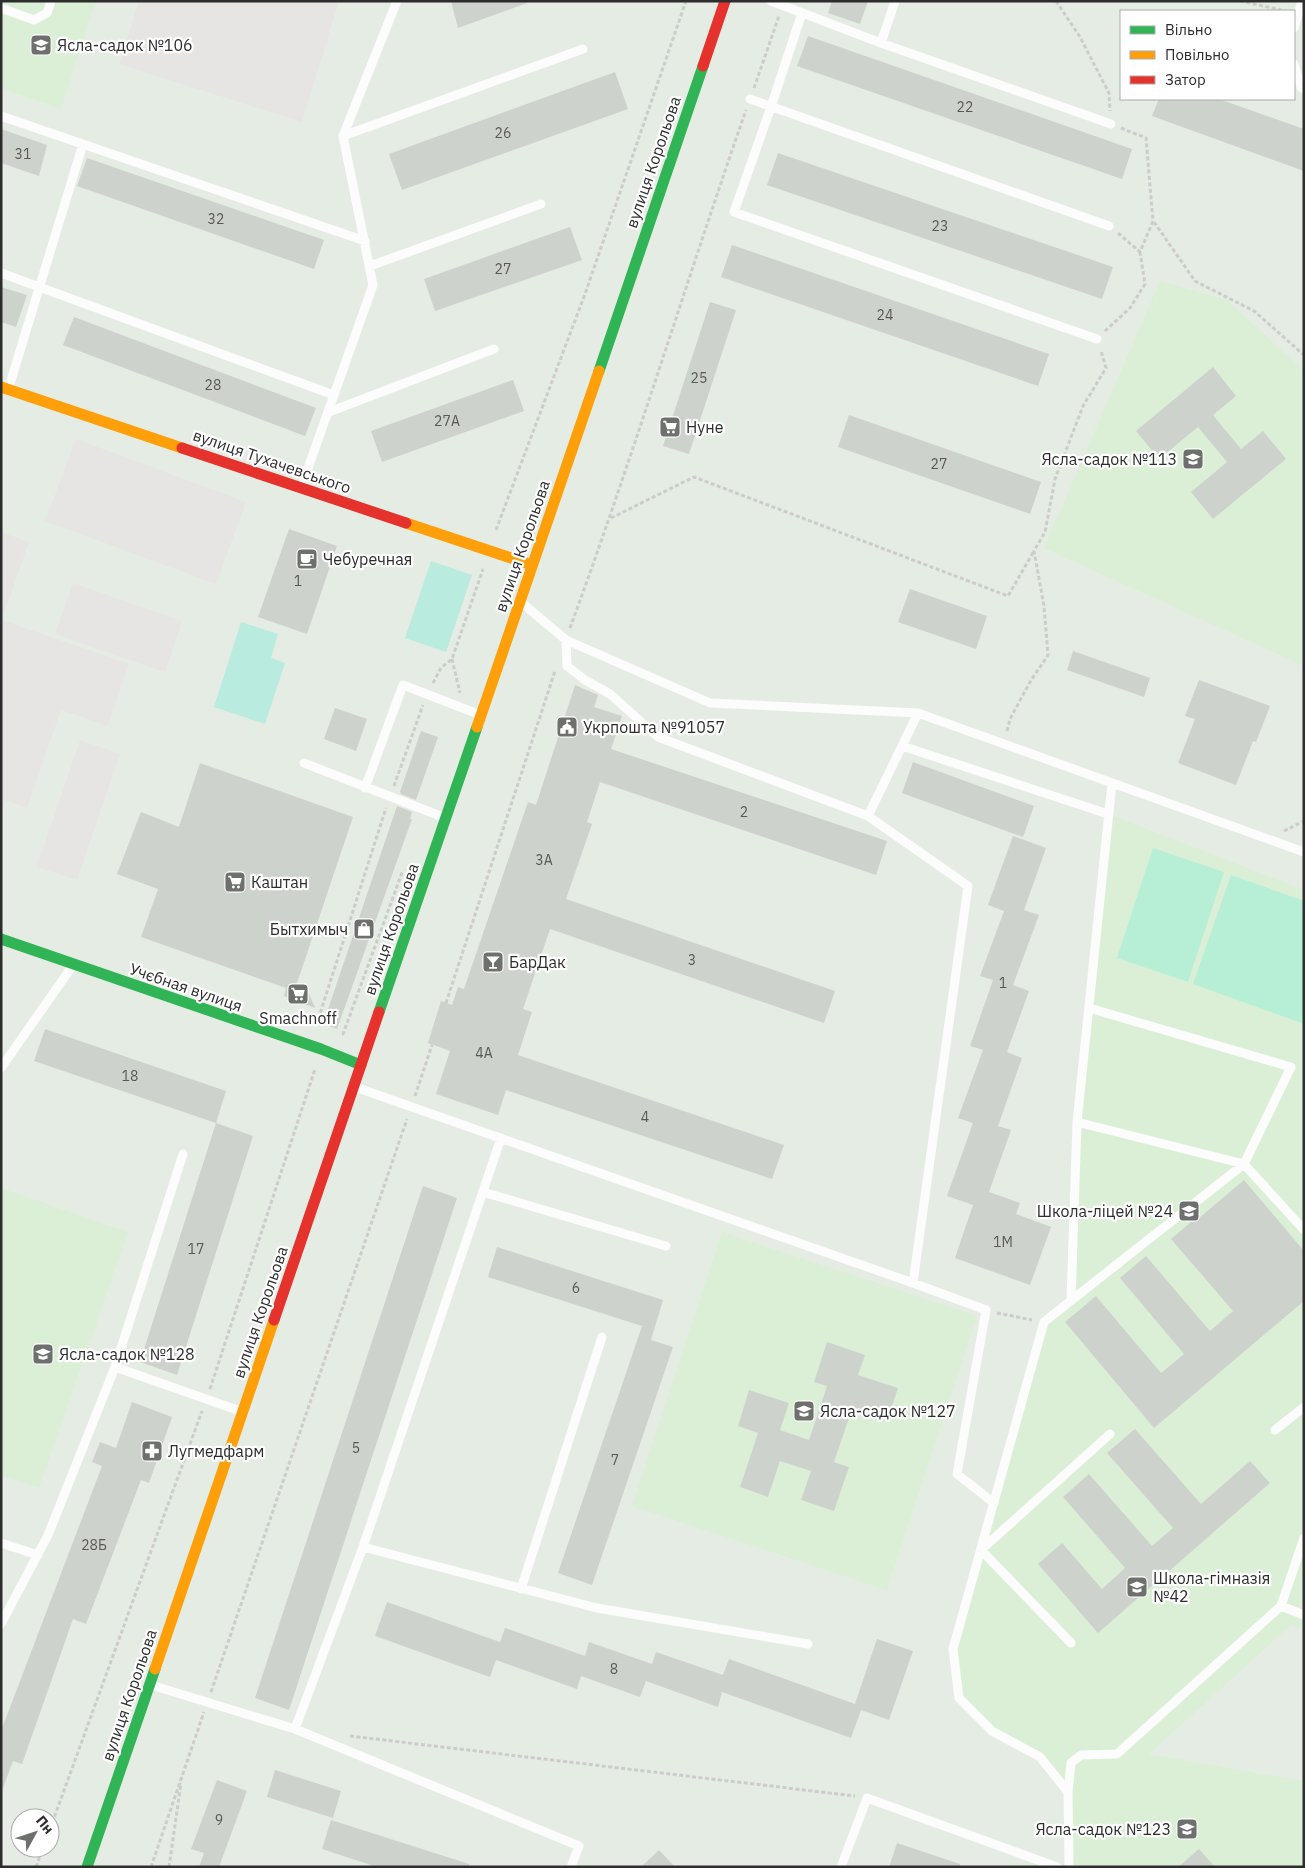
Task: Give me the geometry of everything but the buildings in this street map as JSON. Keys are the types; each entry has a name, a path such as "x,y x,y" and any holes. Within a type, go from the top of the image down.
{"street":[{"name":"вулиця Корольова","path":"87,1867 725,1"},
{"name":"вулиця Тухачевського","path":"5,388 532,565"},
{"name":"Учєбная вулиця","path":"1,939 73,966 321,1049 361,1065"}],"lane":[{"path":"1,8 34,20 47,14 51,1"},
{"path":"301,488 374,285 343,136 397,1"},
{"path":"770,1 880,43 1111,124"},
{"path":"880,43 895,1"},
{"path":"1295,25 1302,1"},
{"path":"802,13 734,212 1097,339"},
{"path":"343,136 583,49"},
{"path":"1295,67 1301,87 1304,89"},
{"path":"750,99 1109,226"},
{"path":"1,116 365,240"},
{"path":"5,388 40,287 83,144"},
{"path":"370,266 541,204"},
{"path":"1,273 334,395"},
{"path":"328,412 494,349"},
{"path":"520,601 566,640 710,703 918,713 1304,852"},
{"path":"566,640 567,666 585,680 610,694 658,737 868,816 968,886 913,1283"},
{"path":"365,788 403,685 481,715"},
{"path":"868,816 918,713"},
{"path":"902,746 1108,814"},
{"path":"304,763 446,818"},
{"path":"1071,1301 1077,1122 1112,783"},
{"path":"1,1068 73,966"},
{"path":"1068,1792 1040,1756 992,1732 959,1698 953,1649 1044,1322 1244,1164 1291,1067 1089,1008"},
{"path":"354,1087 986,1310 957,1474 994,1503"},
{"path":"1077,1122 1244,1164 1304,1230"},
{"path":"294,1730 363,1547 501,1138"},
{"path":"1,1624 48,1535 115,1367 183,1154"},
{"path":"483,1192 666,1246"},
{"path":"521,1589 602,1338"},
{"path":"115,1367 243,1412"},
{"path":"1275,1430 1304,1407"},
{"path":"981,1550 1110,1434"},
{"path":"1069,1867 1068,1792 1071,1763 1080,1755 1117,1754 1281,1606 1304,1538"},
{"path":"1,1543 38,1555"},
{"path":"363,1547 597,1608 808,1644"},
{"path":"981,1550 1071,1643"},
{"path":"1281,1606 1304,1615"},
{"path":"150,1684 294,1730 579,1846 572,1867"},
{"path":"841,1867 868,1798 1057,1867"}],"path":[{"path":"58,1808 206,1399 326,1034 317,1023 390,797 427,695 441,668 452,659 489,550 585,294 686,1"},
{"path":"610,518 694,477 1008,596 1045,532 1054,479 1083,406 1106,368 1097,339 1130,308 1145,284 1140,252 1153,221 1146,138 1111,124 1109,93 1080,38 1056,1"},
{"path":"1240,1 1281,10"},
{"path":"566,640 610,518 713,203 782,6"},
{"path":"1153,221 1195,281 1254,311 1304,354"},
{"path":"1109,226 1140,252"},
{"path":"1298,349 1304,348"},
{"path":"1003,744 1010,719 1030,682 1048,655 1044,606 1034,551"},
{"path":"452,659 460,687 461,707"},
{"path":"446,1003 556,668"},
{"path":"335,1034 343,1034 404,866"},
{"path":"150,1867 432,1045"},
{"path":"986,1310 1044,1322"},
{"path":"344,1735 868,1798"},
{"path":"169,1867 182,1775"}],"shaded area":[{"name":"Ясла-садок №106","path":"1,1 96,1 61,109 1,89"},
{"path":"139,1 339,1 302,122 119,64"},
{"name":"Ясла-садок №113","path":"1160,281 1227,300 1304,371 1304,666 1044,548"},
{"path":"76,439 246,502 216,584 45,521"},
{"path":"1,532 29,542 2,620 129,664 108,726 61,710 27,808 1,799"},
{"path":"431,561 472,575 446,652 405,638"},
{"path":"73,583 182,621 165,672 55,634"},
{"path":"241,622 278,634 271,658 285,663 265,724 214,707"},
{"path":"80,740 120,754 77,880 37,867"},
{"path":"1108,814 1304,890 1304,1629 1291,1625 1149,1754 1304,1781 1304,1867 1074,1867 1068,1792 1040,1757 992,1731 959,1698 953,1649 1044,1322 1071,1301 1077,1122"},
{"path":"1153,848 1224,872 1188,982 1117,958"},
{"path":"1231,875 1304,901 1304,1024 1193,984"},
{"name":"Ясла-садок №128","path":"1,1188 128,1232 39,1488 1,1476"},
{"name":"Ясла-садок №127","path":"722,1232 977,1316 887,1590 632,1506"}],"traffic: fast":[{"path":"599,371 703,66"},
{"path":"379,1012 477,727"},
{"path":"1,939 321,1049 361,1065"},
{"path":"87,1867 155,1669"}],"traffic: slow":[{"path":"477,727 599,371"},
{"path":"1,387 182,448"},
{"path":"406,523 532,565"},
{"path":"155,1669 274,1320"}],"traffic: jam":[{"path":"703,66 725,1"},
{"path":"182,448 406,523"},
{"path":"274,1320 379,1012"}],"place":[{"name":"Ясла-садок №106","path":"41,45"},
{"name":"Нуне","path":"670,427"},
{"name":"Ясла-садок №113","path":"1193,459"},
{"name":"Чебуречная","path":"307,559"},
{"name":"Укрпошта №91057","path":"567,727"},
{"name":"Каштан","path":"235,882"},
{"name":"Бытхимыч","path":"364,929"},
{"name":"БарДак","path":"493,962"},
{"name":"Smachnoff","path":"298,994"},
{"name":"Школа-ліцей №24","path":"1189,1211"},
{"name":"Ясла-садок №128","path":"43,1354"},
{"name":"Ясла-садок №127","path":"804,1411"},
{"name":"Лугмедфарм","path":"152,1451"},
{"name":"Школа-гімназія №42","path":"1137,1587"},
{"name":"Ясла-садок №123","path":"1187,1829"}]}
